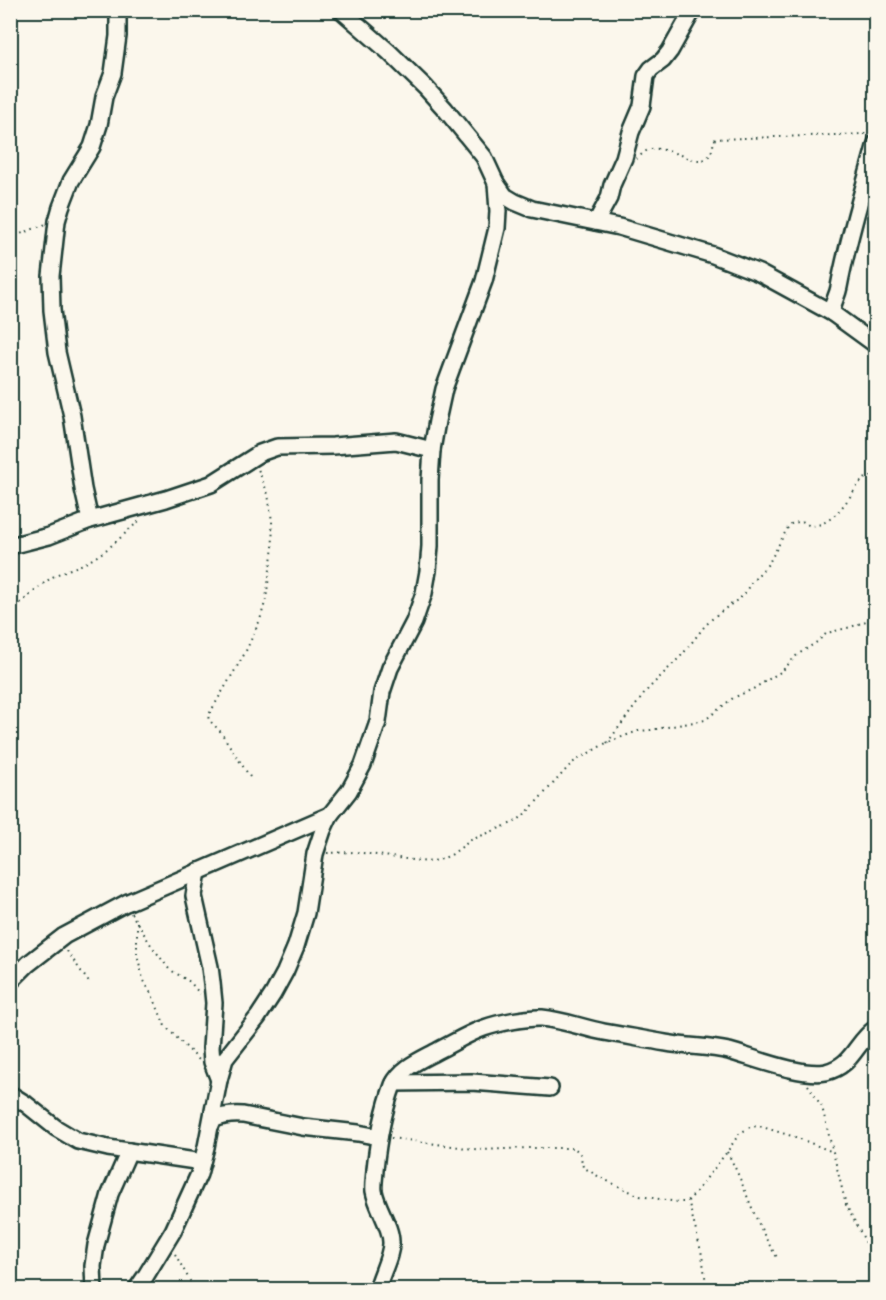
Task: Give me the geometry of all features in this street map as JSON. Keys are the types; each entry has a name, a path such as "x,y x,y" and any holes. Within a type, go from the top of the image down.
{"street":[{"path":"90,520 72,416 57,352 51,276 57,221 71,181 92,147 104,97 113,74 118,36 118,10"},
{"path":"341,10 389,52 445,109 484,157 496,183 506,196 515,202 532,209 596,222 657,238 713,255 759,273 832,313 876,345"},
{"path":"596,222 609,198 642,106 646,76 663,60 693,10"},
{"path":"832,313 832,304 838,292 872,139"},
{"path":"136,1290 174,1230 199,1174 225,1059 258,1017 289,963 306,913 315,854 323,830 330,815 349,791 363,765 378,722 382,692 390,668 414,622 424,593 430,546 432,450 444,389 484,281 497,228 496,183"},
{"path":"10,546 49,536 90,520 212,484 267,449 396,441 432,450"},
{"path":"10,982 28,964 64,936 126,903 330,815"},
{"path":"198,872 194,896 210,967 214,1010 212,1062 219,1080"},
{"path":"180,879 194,896"},
{"path":"377,1290 392,1245 374,1190 379,1137 394,1083 405,1069 483,1028 541,1018 669,1044 726,1050 791,1069 815,1073 837,1068 852,1056 876,1028"},
{"path":"394,1083 472,1082 550,1089"},
{"path":"10,1094 67,1136 90,1145 202,1162"},
{"path":"211,1125 213,1120 220,1116 232,1114 303,1127 358,1132 379,1137"},
{"path":"94,1290 93,1266 96,1245 110,1194 129,1151"}],"path":[{"path":"619,167 630,164 649,149 669,150 701,160 707,159 716,139 872,139"},
{"path":"10,238 57,221"},
{"path":"250,777 208,716 245,653 260,620 266,599 273,548 271,506 253,458"},
{"path":"606,743 648,689 682,655 704,627 745,593 769,563 791,524 802,521 810,526 822,524 846,503 862,481 876,475"},
{"path":"10,610 21,604 52,578 79,567 105,551 144,518"},
{"path":"315,854 355,852 427,862 451,855 471,840 517,821 572,763 606,743 638,731 705,720 733,698 782,671 827,633 876,617"},
{"path":"126,903 168,968 181,976"},
{"path":"137,922 137,954 143,979 165,1026 203,1064"},
{"path":"64,936 68,952 90,984"},
{"path":"791,1069 805,1080 820,1102 846,1205 876,1262"},
{"path":"379,1137 482,1150 574,1148 580,1153 582,1163 587,1169 628,1191 653,1199 678,1202 688,1200 739,1134 750,1127 759,1126 833,1152"},
{"path":"727,1152 737,1170 766,1240 777,1257"},
{"path":"688,1200 702,1255 707,1290"},
{"path":"175,1254 195,1290"}]}
